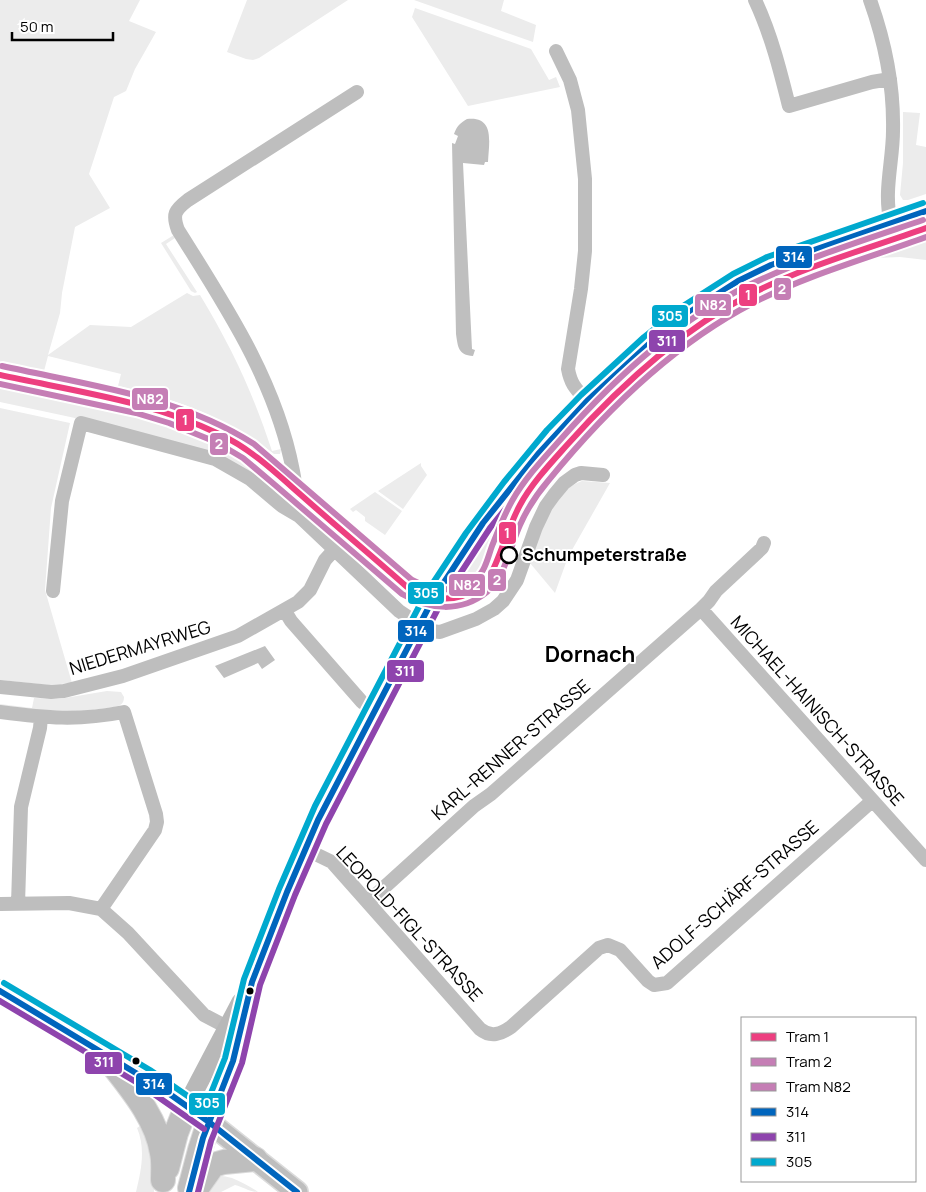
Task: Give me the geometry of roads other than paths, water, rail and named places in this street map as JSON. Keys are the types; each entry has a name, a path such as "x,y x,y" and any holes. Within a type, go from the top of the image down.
{"highway":[{"path":"102,1051 148,1114 162,1153 162,1186"},
{"path":"162,1186 176,1133 187,1105"},
{"path":"189,1192 209,1122"},
{"path":"194,1192 213,1165 255,1159"}],"main road":[{"path":"0,991 102,1051 187,1105 297,1192"}],"street":[{"path":"755,0 773,47 789,106 890,78"},
{"path":"870,0 883,41 893,104 888,204 891,223"},
{"path":"556,51 570,80 578,110 582,140 585,178 585,251 581,289 568,368 570,381 588,401"},
{"path":"300,516 293,470 287,446 265,382 239,329 178,230 175,214 178,208 188,200 357,92"},
{"path":"187,1105 252,982 323,809 419,624 443,582 488,517 538,454 588,401 662,332 732,285 776,263 926,211"},
{"path":"53,591 62,501 81,423 215,459 250,479 282,506 300,516 399,611 430,631 440,632 476,619 497,607 509,594 517,580 536,527 546,506 554,495 564,483 575,475 581,473 603,475"},
{"name":"KARL-RENNER-STRASSE","path":"368,902 474,806 492,794 700,610 716,591 762,548 764,543"},
{"name":"NIEDERMAYRWEG","path":"0,686 45,692 64,691 123,676 238,636 285,611 307,594 325,560 334,549"},
{"name":"MICHAEL-HAINISCH-STRASSE","path":"700,610 926,860"},
{"path":"285,611 362,702 375,709"},
{"path":"0,712 69,719 98,717 124,712 152,799 157,822 155,830 101,910"},
{"path":"18,904 21,807 41,717"},
{"name":"ADOLF-SCHÄRF-STRASSE","path":"480,1029 489,1034 496,1035 511,1028 599,948 608,945 620,950 648,981 654,985 667,983 872,801"},
{"name":"LEOPOLD-FIGL-STRASSE","path":"306,849 332,862 480,1029"},
{"path":"0,904 69,903 101,910 128,933 204,1015 227,1027"},
{"path":"209,1122 233,1061 252,982"}],"tram line":[{"name":"N82","path":"2,366 132,394 195,414 225,428 254,444 412,580 440,589 460,588 477,578 483,570 509,506 535,468 602,395 670,334 721,300 768,276 834,250 923,220"},
{"name":"1","path":"0,375 139,405 166,413 219,434 241,446 262,461 407,587 425,595 451,598 469,593 487,580 495,566 516,513 536,481 587,423 629,382 674,343 723,309 770,285 836,258 926,228"},
{"name":"2","path":"0,384 136,413 169,423 216,442 243,458 402,594 434,606 456,606 477,599 493,586 503,570 523,519 544,486 617,405 668,359 723,320 774,293 816,275 926,237"}],"place":[{"name":"Schumpeterstraße","path":"509,555"}],"district":[{"name":"Dornach","path":"590,654"}]}
